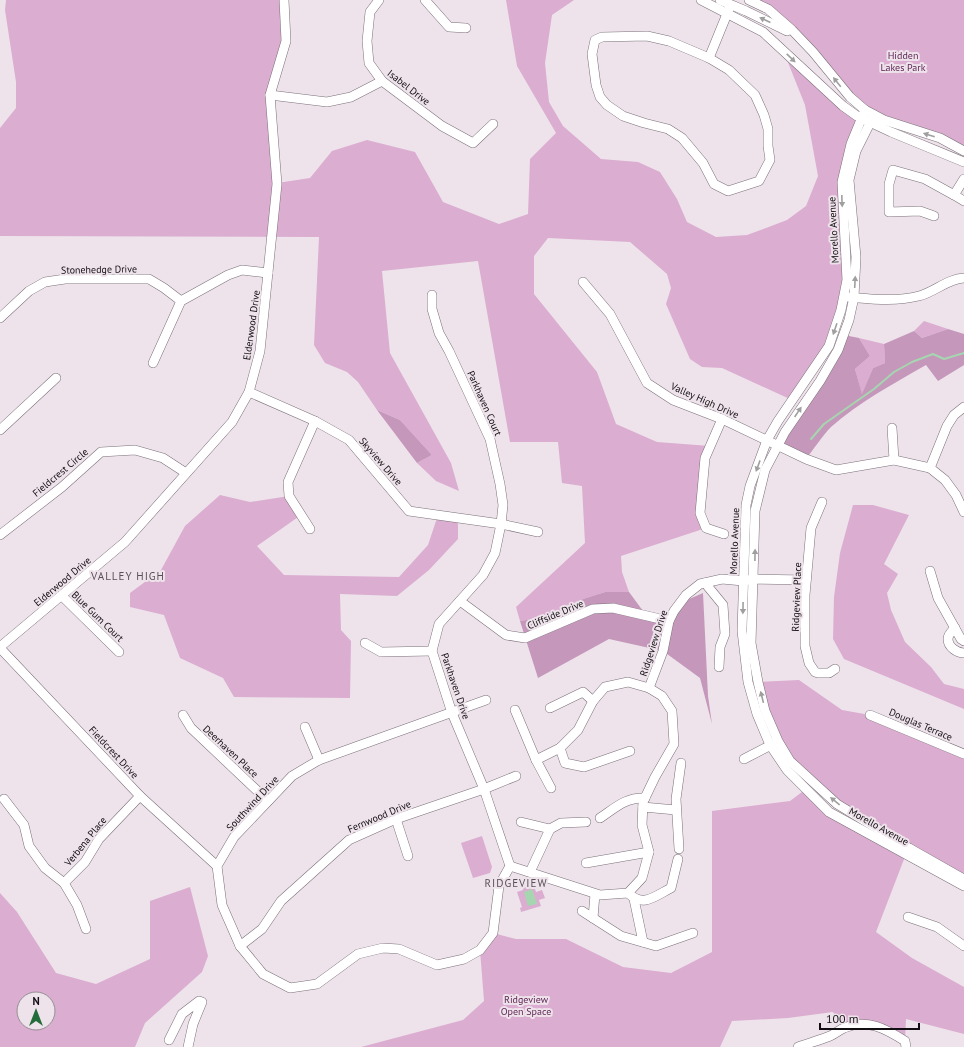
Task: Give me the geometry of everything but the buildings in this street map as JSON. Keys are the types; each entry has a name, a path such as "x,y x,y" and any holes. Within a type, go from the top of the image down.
{"street":[{"name":"Elderwood Drive","path":"0,648 125,542 232,422 249,392 260,351 277,184 270,95 286,41 284,0"},
{"name":"Isabel Drive","path":"379,0 370,12 367,41 369,64 382,81 442,126 472,143 493,124"},
{"path":"425,0 449,27 466,28"},
{"path":"701,0 729,9 752,14 799,38"},
{"path":"720,0 729,9 762,32 843,106 867,116 940,138 964,151"},
{"path":"749,0 768,9 799,38 813,52 850,98 867,116 891,132 964,162"},
{"path":"709,58 729,9"},
{"path":"647,36 669,41 709,58 729,70 755,94 768,129 770,160 759,181 728,191 714,184 703,163 682,138 668,129 623,116 607,105 600,97 596,85 592,54 595,40 602,37 647,36"},
{"path":"270,95 327,102 351,97 382,81"},
{"name":"Morello Avenue","path":"867,116 849,180 856,257 849,297 849,320 838,350 820,381 778,445 765,470 755,512 751,643 758,682 774,743 790,762 837,804 909,848 964,878"},
{"path":"934,216 920,211 889,212 889,184 893,170 925,179 964,201"},
{"path":"954,194 964,179"},
{"path":"153,363 181,301 228,275 242,270 268,273"},
{"path":"849,297 890,300 920,296 956,278 964,278"},
{"name":"Stonehedge Drive","path":"0,318 29,291 45,282 65,279 149,279 181,301"},
{"name":"Valley High Drive","path":"583,282 610,314 647,383 673,400 722,419 806,459 836,470 894,460"},
{"name":"Parkhaven Court","path":"432,295 432,309 439,333 449,351 490,439 504,505 501,524"},
{"name":"Morello Avenue","path":"849,297 829,346 778,421 767,440 750,486 746,505 742,631 748,682 757,714 774,743 787,770 829,812 964,886"},
{"path":"0,430 56,378"},
{"name":"Skyview Drive","path":"249,392 316,421 349,440 409,511 501,524 538,532"},
{"path":"930,468 947,426 954,415 964,407"},
{"path":"722,419 705,458 700,513 706,528 724,534"},
{"path":"310,529 289,496 288,482 316,421"},
{"path":"892,428 894,460 930,468 945,480 956,495 964,512"},
{"name":"Fieldcrest Circle","path":"1,531 62,487 101,452 135,450 163,458 186,473"},
{"name":"Ridgeview Place","path":"822,502 811,528 805,595 805,646 809,663 815,672 818,674 829,673 835,669"},
{"name":"Parkhaven Drive","path":"501,524 495,553 482,575 439,624 432,651 452,713 484,789 510,866"},
{"path":"930,571 938,598 961,639 964,641"},
{"name":"Ridgeview Drive","path":"631,896 642,878 649,852 642,825 644,803 655,777 674,744 672,711 662,696 649,688 663,651 669,621 674,611 686,595 700,584 722,579 743,581 754,579 806,580"},
{"path":"705,583 723,605 725,634 720,647 719,667"},
{"name":"Blue Gum Court","path":"62,596 119,652"},
{"name":"Cliffside Drive","path":"460,601 506,635 525,638 593,610 612,608 669,621"},
{"path":"955,628 950,634 948,640 954,649 960,653 964,653"},
{"path":"365,644 381,652 432,651"},
{"name":"Fieldcrest Drive","path":"0,648 140,796 217,866"},
{"path":"536,760 560,748 578,730 593,701 605,687 628,682 649,688"},
{"path":"550,708 582,692 593,701"},
{"name":"Southwind Drive","path":"217,866 234,837 292,776 319,760 486,700"},
{"path":"515,710 536,760 551,788"},
{"name":"Deerhaven Place","path":"183,715 191,728 268,801"},
{"name":"Douglas Terrace","path":"870,715 964,754"},
{"path":"305,727 319,760"},
{"path":"744,759 774,743"},
{"path":"560,748 565,763 584,767 630,751"},
{"path":"679,849 676,799 681,763"},
{"name":"Fernwood Drive","path":"240,946 262,929 282,901 349,840 396,819 484,789 516,776"},
{"name":"Verbena Place","path":"64,883 85,862 99,838 140,796"},
{"path":"600,818 622,803 635,798 644,803 676,810"},
{"path":"4,799 24,825 29,846 46,868 64,883 77,905 86,929"},
{"path":"396,819 408,856"},
{"path":"521,822 550,829"},
{"path":"530,872 550,829 561,823 586,822"},
{"path":"586,863 649,852"},
{"path":"217,866 222,905 240,946 263,974 290,988 316,984 358,954 383,948 398,949 437,964 464,959 480,950 493,934 499,886 510,866 595,894 631,896 644,901 671,888 678,859"},
{"path":"593,918 595,894"},
{"path":"631,896 643,942"},
{"path":"582,911 621,936 656,946 693,933"},
{"path":"908,917 937,927 964,946"},
{"path":"169,1040 182,1014 199,1001 202,1002 193,1024 188,1047"},
{"path":"798,1047 821,1043 844,1028 871,1024 887,1030 905,1041 906,1047"}],"green space":[{"path":"6,0 284,0 286,41 270,95 277,183 310,178 332,151 367,140 415,152 443,202 499,224 528,214 530,159 556,133 517,66 506,0 574,0 552,15 545,63 549,102 563,126 601,159 638,162 660,172 677,199 687,222 716,237 747,235 787,220 806,206 818,176 805,105 783,50 861,118 851,144 847,280 829,346 792,400 722,368 702,367 690,359 666,304 671,288 667,274 630,242 548,238 534,256 534,294 597,372 616,424 657,442 710,446 701,491 706,528 621,556 622,572 629,592 605,592 583,599 552,616 520,621 516,607 585,543 582,486 562,483 558,442 510,442 478,261 382,271 390,353 451,463 459,491 436,481 417,463 432,455 400,420 377,410 358,382 347,372 325,363 314,345 319,237 0,236 0,128 16,108 16,82 5,10"},
{"name":"Hidden Lakes Park","path":"749,0 964,0 964,151 865,110 792,30"},
{"path":"924,321 948,329 922,338 914,331"},
{"path":"859,338 884,344 885,363 873,368 862,395 855,369 870,356"},
{"path":"220,495 250,502 289,496 301,515 257,546 284,575 399,577 428,545 438,515 458,518 458,539 429,570 397,596 340,594 341,630 351,641 350,698 234,697 223,678 180,658 164,615 130,607 130,593 161,570 185,526"},
{"path":"853,505 873,505 909,515 884,564 898,574 887,593 891,610 905,642 931,667 944,684 964,689 964,709 844,659 833,639 834,597 840,553"},
{"path":"799,680 842,710 870,715 964,754 964,879 837,804 790,761 758,682"},
{"name":"Ridgeview Open Space","path":"806,789 829,812 906,854 876,932 912,958 964,987 964,1034 906,1019 905,1041 887,1029 844,1028 833,1012 788,1018 732,1021 720,1047 361,1047 463,1020 484,1001 480,950 493,933 516,939 566,939 623,967 671,973 712,952 712,811 790,801"},
{"path":"482,836 492,867 490,873 473,878 461,843"},
{"path":"531,885 531,887 534,886 536,892 542,890 545,898 539,900 541,906 521,912 520,908 522,907 517,892"},
{"path":"190,887 208,956 202,972 145,1023 135,1047 0,1047 0,893 17,912 56,973 96,984 150,959 150,901"}],"shaded area":[{"path":"948,329 964,334 964,365 938,381 926,365 889,386 853,409 831,427 806,459 777,445 844,335 859,338 870,356 855,369 862,394 873,368 885,363 884,344 914,331 922,338"},
{"path":"377,410 400,420 432,455 417,463"},
{"path":"605,592 629,592 646,615 669,621 680,603 703,593 708,696 712,724 700,678 663,651 609,639 538,678 520,621 552,616 583,599"},
{"path":"532,889 537,904 528,906 524,892"}],"waterway":[{"path":"811,439 824,424 874,389 894,372 912,362 933,354 944,359 964,353"}],"district":[{"name":"VALLEY HIGH","path":"128,576"},
{"name":"RIDGEVIEW","path":"516,883"}]}
